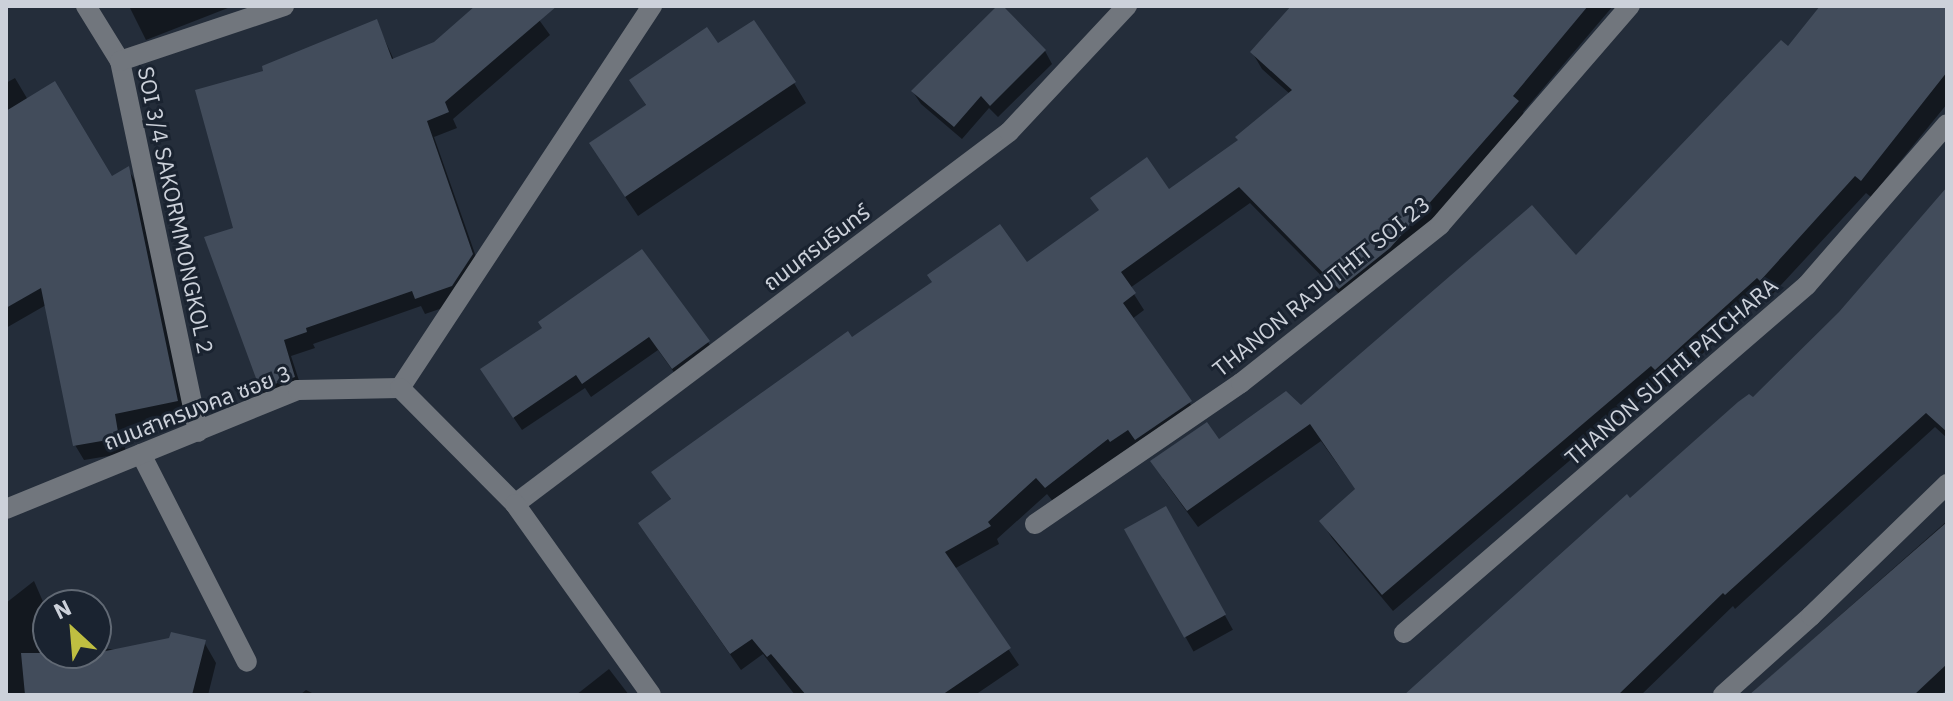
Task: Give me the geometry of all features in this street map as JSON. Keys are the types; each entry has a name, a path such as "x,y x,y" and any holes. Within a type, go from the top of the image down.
{"street":[{"name":"SOI 3/4 SAKORMMONGKOL 2","path":"86,6 120,61 198,432"},
{"path":"120,61 284,6"},
{"path":"651,695 515,504 400,388 652,6"},
{"name":"ถนนศรนรินทร์","path":"515,504 1009,132 1127,6"},
{"name":"THANON RAJUTHIT SOI 23","path":"1035,524 1241,383 1440,225 1630,6"},
{"name":"THANON SUTHI PATCHARA","path":"1404,633 1807,285 1947,124"},
{"name":"ถนนสาครมงคล ซอย 3","path":"6,509 298,390 400,388"},
{"path":"141,454 247,662"},
{"path":"1723,695 1811,616 1947,484"}],"building":[{"path":"475,6 557,6 445,102 449,112 427,121 473,254 452,286 415,299 412,291 306,328 307,332 284,340 295,377 260,389 204,237 233,228 195,90 263,71 262,66 377,19 392,59 434,42"},
{"path":"997,6 1003,6 1046,50 990,106 981,96 954,127 911,91"},
{"path":"1291,6 1588,6 1513,96 1519,101 1390,248 1339,289 1239,187 1121,272 1136,293 1123,303 1192,401 1135,440 1128,430 1110,442 1108,439 1045,488 1036,478 988,522 991,526 945,552 1011,648 942,695 806,695 771,654 767,657 752,639 730,654 638,523 671,499 651,472 848,331 852,337 932,282 927,275 1000,224 1027,262 1099,210 1090,198 1147,157 1169,189 1238,140 1235,137 1292,90 1250,52"},
{"path":"1820,6 1947,6 1947,72 1861,181 1855,176 1760,281 1757,278 1655,370 1651,366 1382,595 1319,521 1355,489 1310,424 1187,511 1150,461 1207,422 1219,439 1286,391 1301,405 1532,205 1576,255 1781,40 1788,46"},
{"path":"754,20 796,82 625,197 589,143 646,105 629,80 707,27 718,43"},
{"path":"55,81 112,176 129,166 178,401 115,414 119,438 73,446 41,288 6,308 6,111"},
{"path":"1947,187 1947,432 1926,413 1725,595 1723,593 1618,695 1404,695 1627,494 1630,498 1738,402 1749,394 1753,397 1839,312"},
{"path":"642,249 710,341 672,369 649,337 582,384 576,375 513,418 480,369 542,328 538,322"},
{"path":"1166,506 1226,614 1184,638 1124,529"},
{"path":"1947,522 1947,664 1914,695 1749,695"},
{"path":"171,632 206,640 192,695 25,695 21,653 32,653 32,669 112,669 112,650 169,638"}]}
